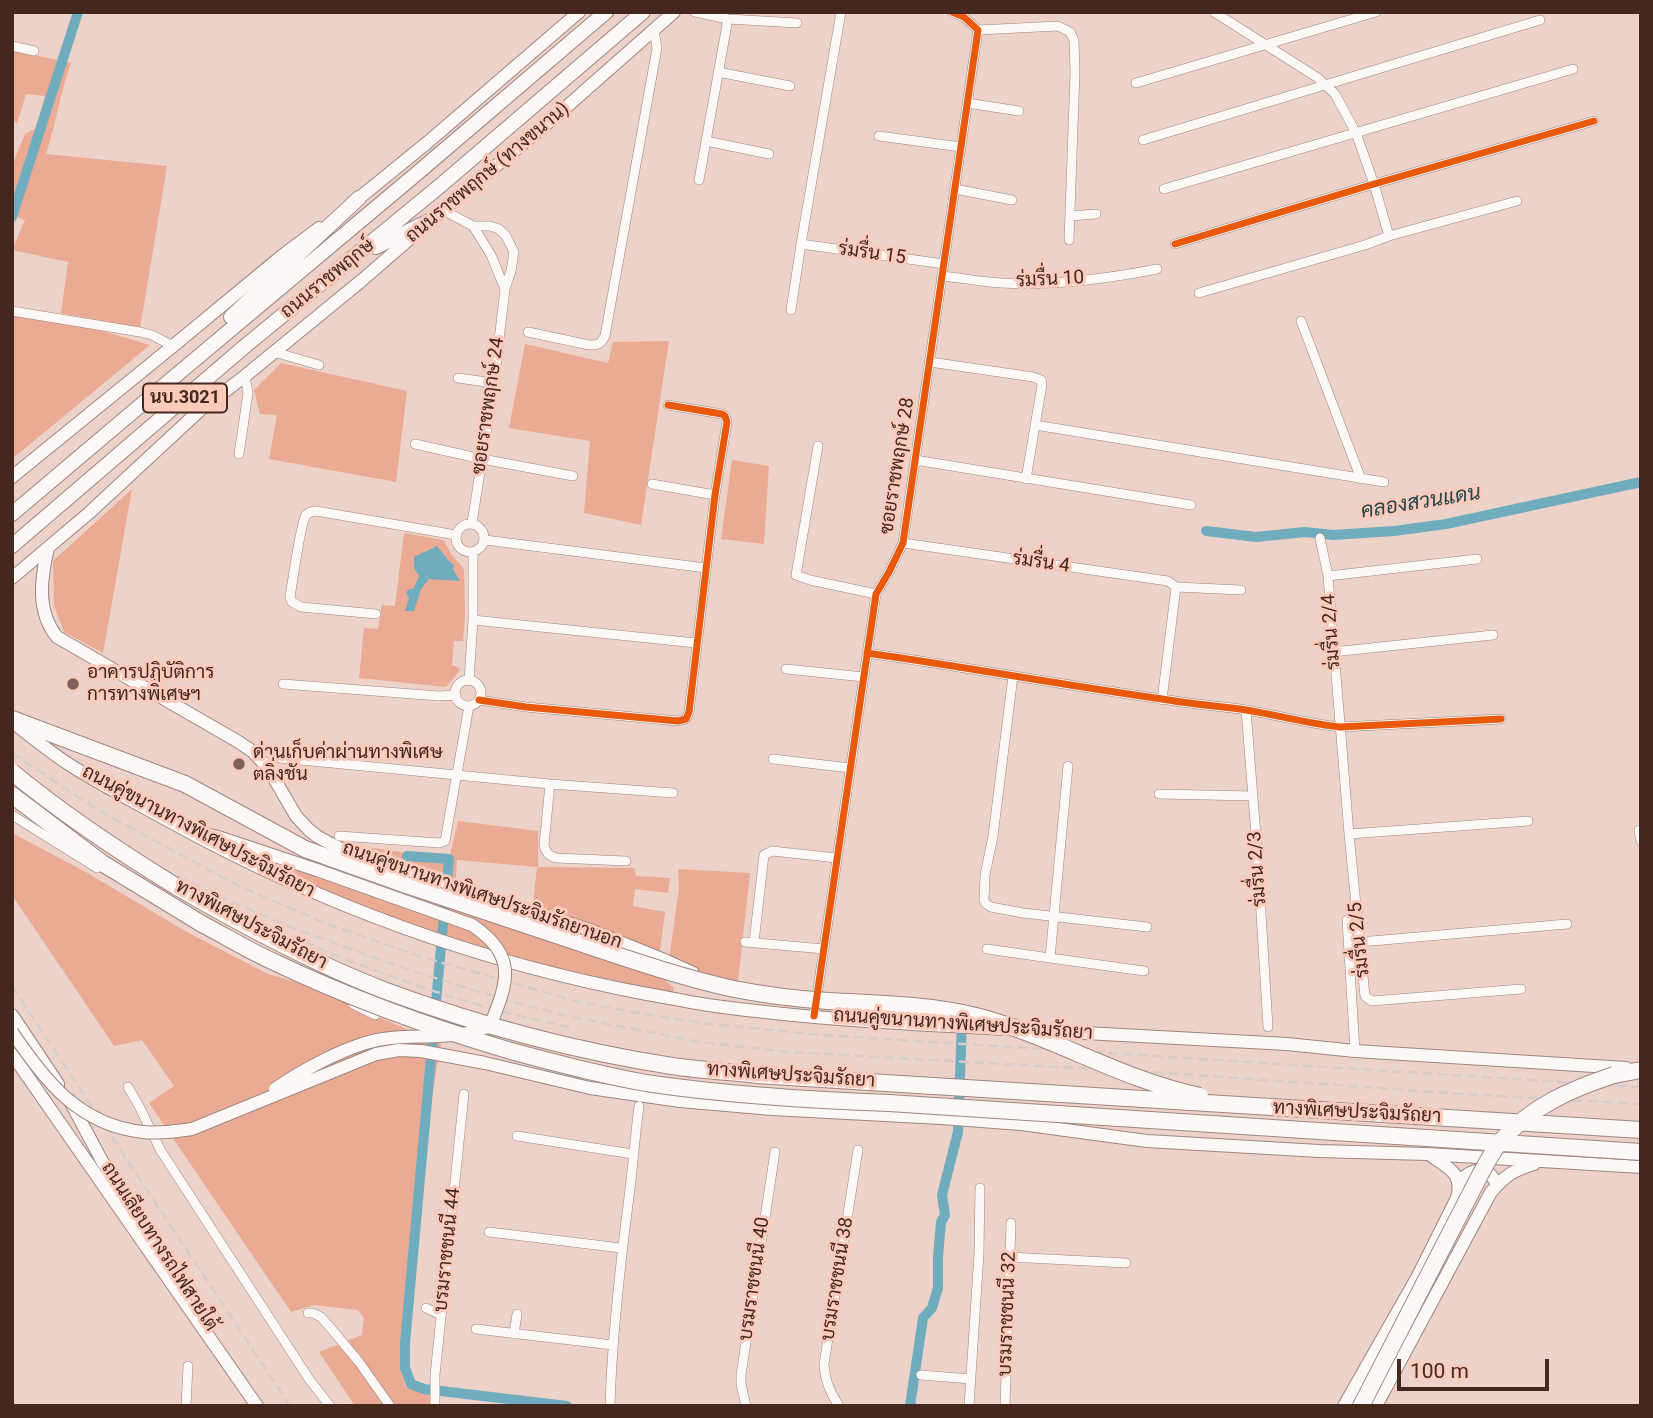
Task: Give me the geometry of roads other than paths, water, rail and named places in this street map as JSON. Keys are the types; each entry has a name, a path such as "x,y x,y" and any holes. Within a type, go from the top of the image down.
{"highway":[{"path":"12,720 185,784 305,849 680,975 734,989 777,996 915,1006 976,1016 1161,1086 1254,1107"},
{"name":"ทางพิเศษประจิมรัถยา","path":"12,772 79,823 144,867 282,945 384,990 518,1033 589,1051 674,1066 757,1075 1641,1129"},
{"name":"ทางพิเศษประจิมรัถยา","path":"12,795 102,863 202,924 270,960 384,1009 477,1041 563,1065 644,1082 723,1093 1641,1152"},
{"path":"1361,1406 1499,1143 1527,1116 1552,1100 1581,1086 1614,1075 1641,1070"}],"main road":[{"name":"ถนนราชพฤกษ์","path":"12,514 606,12"},
{"name":"ถนนราชพฤกษ์","path":"12,546 244,347 533,108 643,12"},
{"name":"ถนนราชพฤกษ์ (ทางขนาน)","path":"12,578 89,513 199,411 361,281 674,12"},
{"path":"12,477 283,255 428,142 573,13"},
{"path":"161,388 187,358 359,198"},
{"path":"347,263 438,214"},
{"name":"ถนนคู่ขนานทางพิเศษประจิมรัถยานอก","path":"48,548 42,597 47,622 57,637 252,751 274,776 296,816 318,838 347,852 590,930 742,996 767,1012"},
{"name":"ถนนคู่ขนานทางพิเศษประจิมรัถยา","path":"12,720 70,765 187,830 325,898 412,932 536,970 597,985 713,1006 814,1016 1287,1044 1641,1070"},
{"path":"187,830 218,837 472,925 484,932 496,945 506,972 502,998 490,1026 475,1033 381,1039 365,1044 296,1075 257,1102"},
{"name":"ถนนเลียบทางรถไฟสายใต้","path":"12,1015 58,1084 55,1093"},
{"path":"12,1032 41,1074 75,1106 99,1120 142,1132 192,1129 366,1058 399,1050 458,1058 590,1088 680,1101 985,1121 1147,1141 1641,1167"},
{"name":"ถนนเลียบทางรถไฟสายใต้","path":"12,1054 257,1406"},
{"name":"ถนนเลียบทางรถไฟสายใต้","path":"55,1093 61,1092 67,1096 102,1161 213,1330 267,1406"},
{"path":"50,1108 49,1101 55,1093"},
{"path":"1344,1406 1457,1199 1457,1176 1427,1154"},
{"path":"1376,1406 1491,1192 1511,1172 1544,1161"},
{"path":"1459,1182 1475,1171 1488,1173 1497,1185"}],"street":[{"path":"695,12 728,19 797,23"},
{"path":"791,310 841,12"},
{"path":"952,12 964,17 978,30 1058,26 1070,32 1074,40 1075,72 1069,240"},
{"path":"1214,12 1326,84 1335,93 1356,133 1389,236"},
{"path":"1136,83 1376,12"},
{"path":"699,180 728,19"},
{"path":"1143,139 1540,20"},
{"path":"528,332 589,345 602,343 605,336 657,48 654,30"},
{"name":"ซอยราชพฤกษ์ 28","path":"814,1016 876,594 903,543 978,30"},
{"path":"12,46 34,51"},
{"path":"1164,189 1573,69"},
{"path":"718,72 790,86"},
{"path":"967,103 1019,111"},
{"path":"1175,244 1594,121"},
{"path":"879,136 961,147"},
{"path":"706,141 769,154"},
{"path":"955,189 1012,200"},
{"path":"1199,293 1517,201"},
{"name":"ซอยราชพฤกษ์ 24","path":"438,214 473,226 499,229 514,252 506,289 472,523"},
{"path":"1071,216 1096,214"},
{"path":"473,226 491,255 506,289"},
{"name":"ร่มรื่น 15","path":"800,244 944,264"},
{"name":"ร่มรื่น 10","path":"942,276 1001,283 1051,283 1157,269"},
{"path":"12,311 139,332 152,335 173,346"},
{"path":"1301,321 1361,479"},
{"path":"274,352 319,365"},
{"path":"930,362 1041,380 1026,479"},
{"path":"239,454 248,393 245,376"},
{"path":"458,378 494,383"},
{"path":"479,700 678,721 686,719 727,422 722,414 668,405"},
{"path":"1035,425 1384,482"},
{"path":"415,444 573,476"},
{"path":"818,446 796,575 876,594"},
{"path":"915,460 1191,505"},
{"path":"652,484 715,495"},
{"path":"376,614 301,607 292,602 290,597 307,513 316,511 456,535"},
{"path":"472,523 480,527 485,540 482,546 473,552 462,550 458,546 456,535 460,527 472,523"},
{"name":"ร่มรื่น 2/4","path":"1320,538 1328,576 1340,727"},
{"path":"485,540 706,568"},
{"name":"ร่มรื่น 4","path":"903,543 1168,581 1176,587 1241,590"},
{"path":"470,681 473,552"},
{"path":"1328,576 1477,559"},
{"path":"1162,700 1176,587"},
{"path":"473,620 696,643"},
{"path":"1333,652 1493,635"},
{"path":"867,653 1162,700 1246,710 1317,725 1340,727 1502,719"},
{"path":"786,669 864,677"},
{"path":"1013,676 993,836 985,874 986,904 1023,914 1147,927"},
{"path":"470,681 481,690 477,703 469,706 460,703 456,695 459,685 470,681"},
{"path":"283,684 456,695"},
{"path":"339,836 442,843 446,837 469,706"},
{"name":"ร่มรื่น 2/3","path":"1246,710 1268,1027"},
{"name":"ร่มรื่น 2/5","path":"1340,727 1365,996 1372,1001 1521,989"},
{"path":"280,758 673,793"},
{"path":"773,759 850,768"},
{"path":"1050,958 1068,766"},
{"path":"550,784 544,845 549,855 556,858 626,861"},
{"path":"1159,794 1253,796"},
{"path":"12,815 170,914 223,943 375,1014"},
{"path":"1349,834 1528,821"},
{"path":"1639,830 1641,841"},
{"path":"824,949 749,942 764,855 772,851 837,858"},
{"path":"1347,920 1355,1051"},
{"path":"1360,942 1567,924"},
{"path":"987,949 1143,971"},
{"path":"128,1087 161,1151 309,1379 330,1406"},
{"name":"บรมราชชนนี 44","path":"435,1401 435,1376 464,1094"},
{"path":"610,1406 621,1248 639,1106"},
{"path":"517,1136 633,1154"},
{"name":"บรมราชชนนี 38","path":"839,1406 825,1380 824,1364 858,1150"},
{"name":"บรมราชชนนี 40","path":"746,1406 741,1375 775,1152"},
{"path":"969,1406 979,1253 980,1188"},
{"name":"บรมราชชนนี 32","path":"1005,1406 1010,1223"},
{"path":"489,1232 621,1248"},
{"path":"1009,1257 1126,1263"},
{"path":"426,1308 441,1315"},
{"path":"308,1313 321,1317 329,1326 390,1406"},
{"path":"514,1334 517,1314"},
{"path":"476,1329 613,1345"},
{"path":"186,1406 188,1366"},
{"path":"921,1375 971,1379"}],"water":[{"path":"437,546 454,565 453,569 460,581 429,579 421,589 414,611 405,611 409,598 406,593 414,588 419,576 414,568 414,557"}],"waterway":[{"path":"12,217 78,12"},
{"name":"คลองสวนแดน","path":"1206,531 1256,537 1305,532 1333,535 1394,531 1446,524 1641,482"},
{"path":"407,856 449,859 405,1343 405,1368 411,1384 424,1389 567,1406"},
{"path":"910,1406 923,1318 932,1308 938,1288 941,1222 945,1215 942,1195 958,1132 962,1019"}],"railway":[{"path":"12,753 98,810 239,886 327,924 422,957 575,1001 702,1023 822,1035 1641,1087"},
{"path":"12,773 155,865 220,897 298,930 404,968 562,1015 700,1042 788,1052 1168,1073 1641,1104"},
{"path":"304,942 434,991 570,1027"},
{"path":"12,986 290,1406"}],"place":[{"name":"อาคารปฏิบัติการ การทางพิเศษฯ","path":"73,684"},
{"name":"ด่านเก็บค่าผ่านทางพิเศษ ตลิ่งชัน","path":"239,764"}]}
